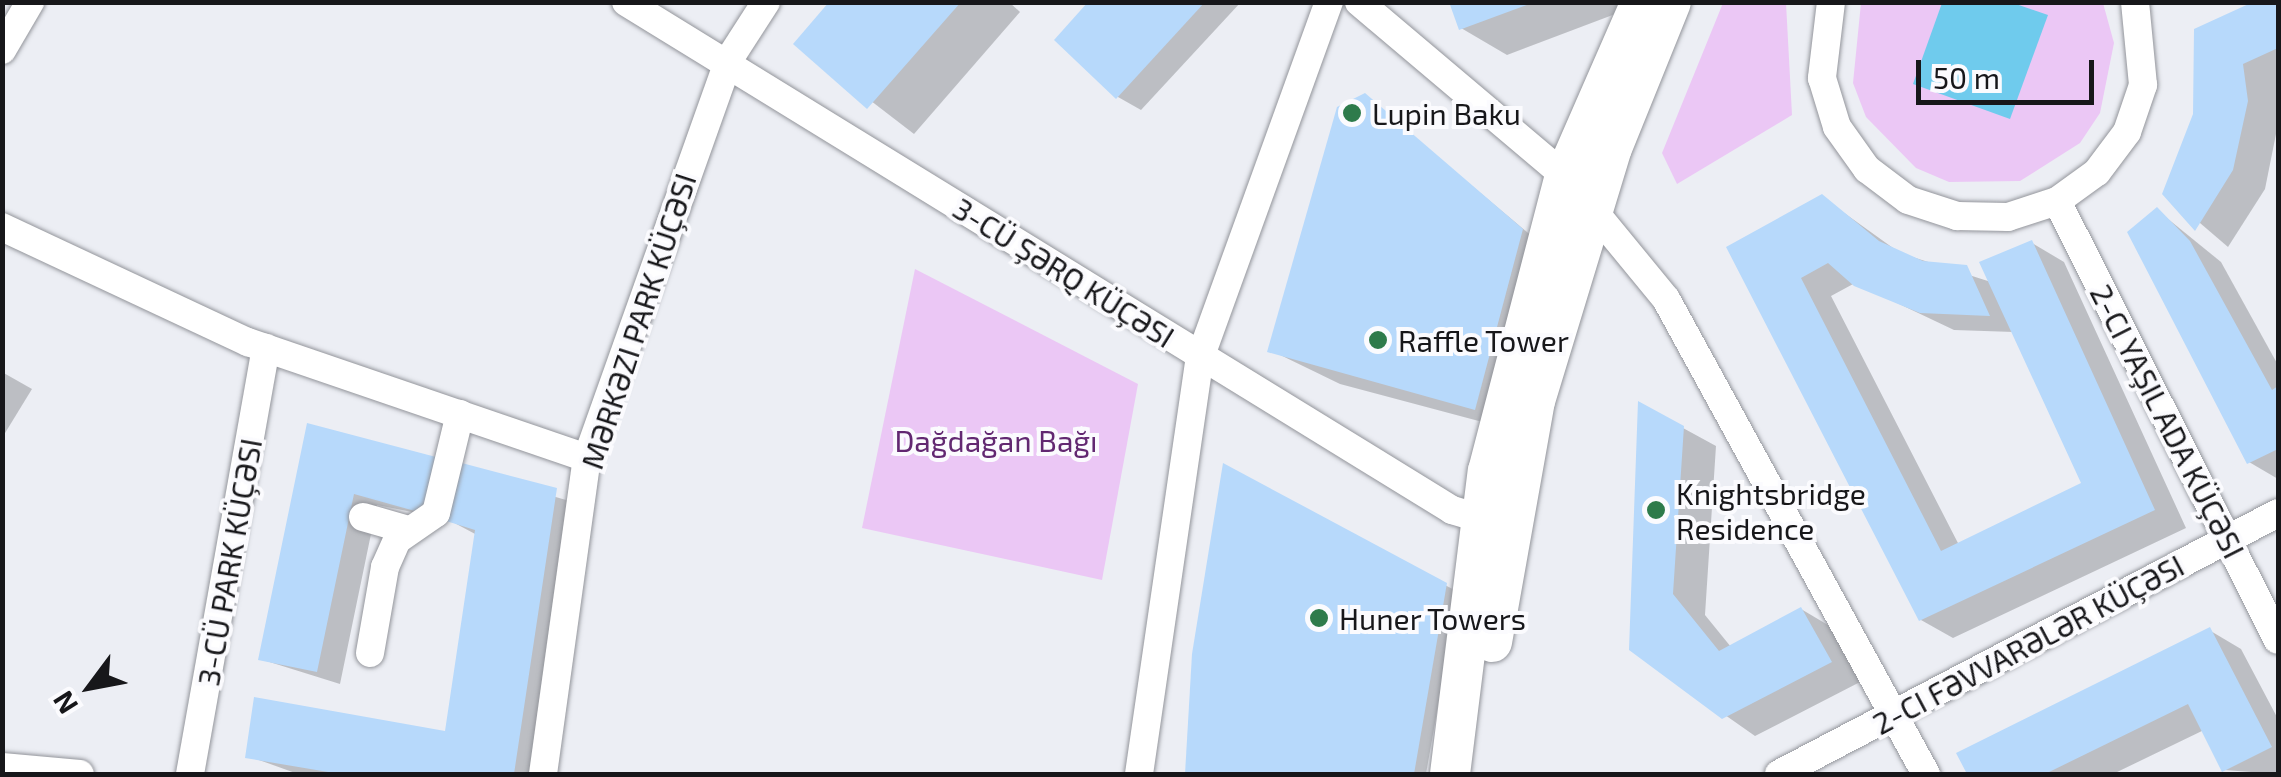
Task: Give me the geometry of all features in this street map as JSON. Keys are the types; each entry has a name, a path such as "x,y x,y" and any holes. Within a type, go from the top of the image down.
{"street":[{"path":"2,50 30,2"},
{"name":"3-CÜ ŞƏRQ KÜÇƏSI","path":"626,2 728,60 1200,358 1492,523"},
{"name":"MƏRKƏZI PARK KÜÇƏSI","path":"543,774 587,458 728,60 766,2"},
{"path":"1139,774 1200,358 1329,2"},
{"path":"1360,2 1565,176 1692,335 1926,774"},
{"path":"1450,774 1492,523 1565,176 1641,2"},
{"path":"1476,774 1492,523 1594,213 1672,2"},
{"path":"1831,2 1822,78 1837,127 1866,169 1908,200 1957,216 2008,216 2057,201 2097,172 2127,132 2143,85 2134,2"},
{"path":"2057,201 2278,640"},
{"path":"2,228 266,348 587,458"},
{"name":"3-CÜ PARK KÜÇƏSI","path":"190,774 266,348"},
{"path":"370,653 386,567 408,530 436,513 460,414"},
{"name":"2-CI FƏVVARƏLƏR KÜÇƏSI","path":"1778,774 2278,513"},
{"path":"363,518 408,530"},
{"path":"2,766 80,774"}],"green space":[{"path":"1723,3 1786,3 1792,115 1677,184 1662,153"},
{"path":"1861,3 2103,3 2114,43 2100,113 2080,143 2020,181 1949,182 1916,168 1866,117 1853,83"},
{"name":"Dağdağan Bağı","path":"915,269 1138,384 1102,580 862,528"}],"water":[{"path":"1942,3 2013,3 2048,15 2010,119 1913,84"}],"building":[{"path":"829,2 961,2 867,109 793,44"},
{"path":"1088,2 1205,2 1116,99 1054,40"},
{"path":"1449,2 1532,2 1532,3 1459,30"},
{"path":"2253,2 2278,2 2278,48 2243,64 2248,101 2233,170 2195,231 2162,194 2193,114 2194,29"},
{"path":"1365,93 1523,229 1475,410 1267,352 1337,107"},
{"path":"1822,194 1879,241 1923,261 1967,265 1990,316 1920,313 1854,286 1828,263 1801,278 1941,551 2081,483 1979,262 2032,240 2155,510 1919,621 1726,247"},
{"path":"2157,207 2190,241 2272,390 2278,386 2278,449 2247,464 2127,232"},
{"name":"Knightsbridge Residence","path":"1638,401 1684,426 1673,594 1719,651 1801,607 1832,662 1722,719 1629,650"},
{"path":"307,423 436,457 422,513 354,494 317,672 258,660"},
{"path":"458,462 557,488 514,774 340,774 245,758 254,697 445,731 475,530 443,520"},
{"name":"Huner Towers","path":"1223,463 1447,583 1414,774 1185,774 1192,654"},
{"path":"2210,627 2272,747 2222,772 2188,704 2045,774 1967,774 1956,753"}],"place":[{"name":"Lupin Baku","path":"1352,113"},
{"name":"Raffle Tower","path":"1378,340"},
{"name":"Knightsbridge Residence","path":"1656,510"},
{"name":"Huner Towers","path":"1319,618"}]}
